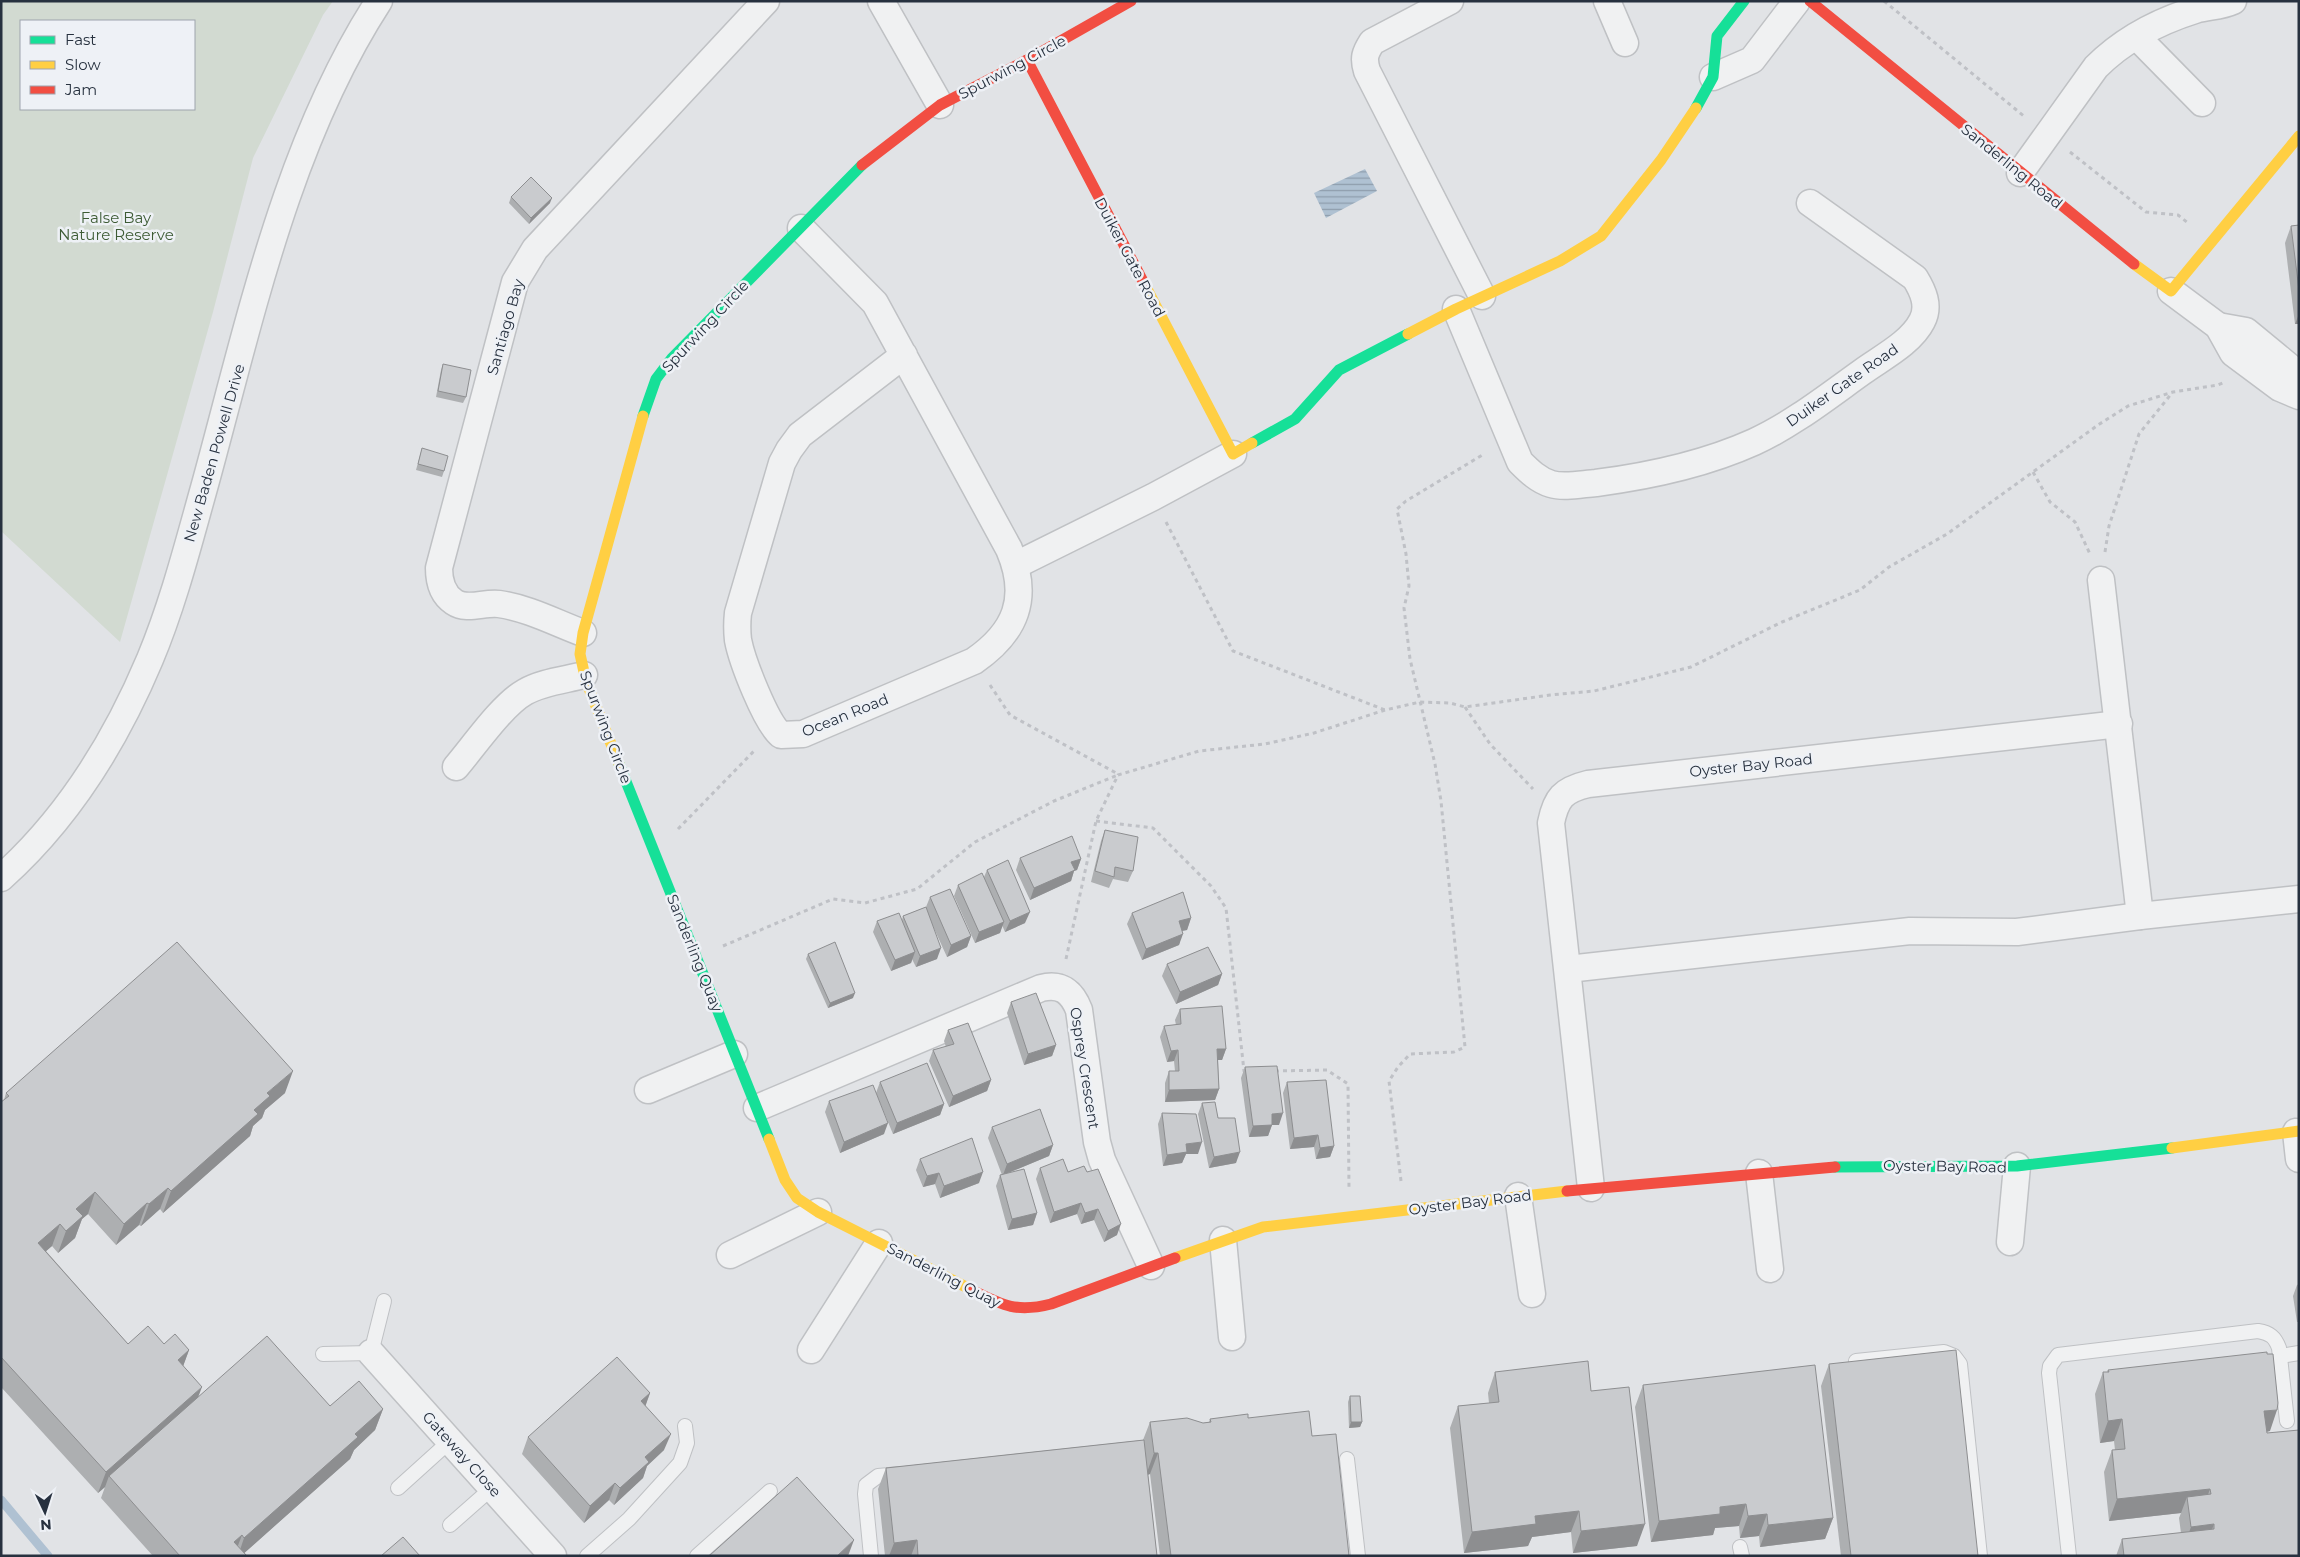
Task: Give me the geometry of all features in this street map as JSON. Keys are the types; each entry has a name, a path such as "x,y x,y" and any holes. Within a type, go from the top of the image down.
{"street":[{"name":"New Baden Powell Drive","path":"1,878 60,815 102,754 151,658 186,552 280,215 301,158 334,83 379,1"},
{"name":"Santiago Bay","path":"583,632 520,609 498,604 466,606 454,602 445,594 439,580 439,568 515,282 535,249 766,1"},
{"path":"882,1 940,105"},
{"path":"1450,1 1372,42 1364,60 1367,71 1482,296"},
{"path":"1606,1 1625,43"},
{"path":"1016,564 1154,496 1295,419 1316,392 1340,370 1482,296 1560,261 1601,236 1667,152 1689,120 1713,77 1717,36 1744,1"},
{"path":"1713,77 1752,60 1797,1"},
{"name":"Sanderling Road","path":"1810,1 2109,246 2218,326"},
{"path":"2020,173 2096,67 2110,53 2155,25 2196,5 2213,8 2233,1"},
{"name":"Spurwing Circle","path":"654,853 584,675 580,654 583,632 648,400 656,379 672,358 850,175 886,144 940,105 1028,60 1119,4"},
{"path":"2137,37 2202,103"},
{"name":"Duiker Gate Road","path":"1028,60 1233,454"},
{"path":"2171,291 2299,136"},
{"name":"Duiker Gate Road","path":"1456,309 1520,462 1533,475 1551,484 1572,485 1642,477 1684,468 1754,442 1804,414 1901,344 1923,320 1926,306 1922,290 1906,271 1810,204"},
{"name":"Ocean Road","path":"775,730 781,734 803,734 974,661 990,650 1006,634 1013,619 1019,585 1016,564 874,302 866,291 800,228"},
{"path":"2218,326 2233,353 2280,388 2299,396"},
{"path":"2218,326 2246,331 2297,373 2299,377"},
{"path":"775,730 747,668 737,629 738,613 782,462 800,435 904,355"},
{"path":"2101,580 2140,916"},
{"path":"456,767 511,703 525,692 543,685 584,675"},
{"name":"Oyster Bay Road","path":"1554,807 1562,796 1574,787 1588,784 2119,724"},
{"path":"1554,807 1551,823 1591,1188"},
{"name":"Sanderling Quay","path":"654,853 785,1180 797,1198 818,1212 1006,1307 1031,1309 1051,1304 1151,1266"},
{"path":"1568,969 1910,931 2017,932 2140,916 2299,899"},
{"path":"757,1108 1041,988 1060,986"},
{"name":"Osprey Crescent","path":"1060,986 1069,992 1079,1010 1097,1142 1102,1160 1151,1266"},
{"path":"648,1090 734,1054"},
{"path":"2297,1132 2299,1159"},
{"name":"Oyster Bay Road","path":"1350,1216 1591,1188 1854,1165 2017,1166 2297,1132"},
{"path":"2010,1242 2017,1166"},
{"path":"1759,1173 1770,1269"},
{"path":"1518,1196 1532,1294"},
{"path":"730,1255 818,1212"},
{"path":"1151,1266 1263,1227 1350,1216"},
{"path":"1223,1240 1232,1337"},
{"name":"Sanderling Quay","path":"811,1350 879,1243"},
{"name":"Gateway Close","path":"371,1353 553,1556"}],"lane":[{"path":"323,1354 371,1353 384,1301"},
{"path":"2069,1556 2049,1373 2053,1360 2065,1352 2258,1331 2272,1336 2277,1341 2287,1421"},
{"path":"1848,1362 1944,1352 1960,1364 1980,1556"},
{"path":"2280,1356 2299,1354"},
{"path":"587,1556 629,1519 680,1463 687,1443 685,1426"},
{"path":"398,1488 450,1441"},
{"path":"1347,1459 1358,1556"},
{"path":"871,1556 864,1494 866,1485 872,1478 878,1476 918,1472"},
{"path":"450,1525 492,1488"},
{"path":"697,1556 770,1491"}],"path":[{"path":"1884,1 2032,123"},
{"path":"2066,148 2146,212 2178,216 2190,225"},
{"path":"696,958 833,899 865,903 917,889 976,842 1054,801 1118,774 1199,751 1265,744 1314,734 1385,710 1420,702 1450,703 1465,707 1594,691 1690,667 1782,622 1860,590 1889,567 1947,534 2098,425 2128,406 2173,392 2218,385 2252,368"},
{"path":"2101,580 2109,526 2139,434 2173,392"},
{"path":"1404,1210 1389,1081 1410,1054 1454,1052 1465,1047 1440,801 1408,642 1404,608 1409,586 1406,554 1397,510 1406,501 1510,438"},
{"path":"2034,472 2050,502 2075,522 2101,580"},
{"path":"1154,496 1233,651 1385,710"},
{"path":"974,661 1010,715 1118,774"},
{"path":"1465,707 1490,744 1528,785 1554,807"},
{"path":"654,853 775,730"},
{"path":"1060,986 1096,821 1118,774"},
{"path":"1096,821 1153,828 1211,886 1226,908 1244,1071 1253,1071"},
{"path":"1272,1071 1326,1070 1348,1084 1350,1216"}],"green space":[{"name":"False Bay Nature Reserve","path":"1,1 333,1 323,15 253,158 213,312 120,642 1,531"}],"water":[{"path":"1365,169 1377,191 1326,218 1314,193"}],"building":[{"path":"531,177 552,198 531,218 511,197"},
{"path":"2299,225 2299,290 2291,226"},
{"path":"443,364 471,370 466,397 438,391"},
{"path":"422,448 448,456 444,471 418,464"},
{"path":"1105,830 1138,837 1133,871 1115,867 1114,877 1095,871"},
{"path":"1072,836 1081,859 1071,862 1075,870 1034,888 1020,858"},
{"path":"1008,860 1030,912 1010,921 987,870"},
{"path":"982,873 1004,922 979,932 958,885"},
{"path":"950,889 971,936 951,945 930,897"},
{"path":"1183,892 1191,918 1179,921 1183,934 1146,949 1132,913"},
{"path":"926,907 941,948 920,956 903,916"},
{"path":"899,913 915,952 895,960 877,921"},
{"path":"177,942 293,1071 267,1093 270,1096 254,1110 258,1114 171,1191 168,1188 149,1204 147,1203 124,1224 95,1192 76,1209 83,1216 66,1231 60,1224 38,1243 128,1344 148,1326 164,1344 175,1334 189,1350 178,1360 202,1387 106,1472 1,1357 1,1102 9,1096 6,1093"},
{"path":"835,942 855,993 830,1003 808,954"},
{"path":"1208,947 1222,974 1180,992 1167,964"},
{"path":"1036,993 1056,1045 1028,1054 1011,1002"},
{"path":"1222,1006 1226,1049 1217,1049 1219,1089 1169,1090 1169,1071 1179,1071 1178,1050 1171,1051 1164,1026 1181,1024 1180,1009"},
{"path":"968,1023 991,1080 953,1096 933,1050 954,1044 948,1030"},
{"path":"927,1063 944,1104 897,1123 880,1082"},
{"path":"1277,1066 1283,1113 1272,1114 1272,1125 1253,1126 1245,1067"},
{"path":"1326,1080 1334,1146 1320,1148 1318,1135 1294,1138 1287,1082"},
{"path":"873,1085 888,1123 844,1142 829,1101"},
{"path":"1215,1102 1218,1118 1235,1118 1240,1152 1214,1157 1202,1103"},
{"path":"1040,1109 1053,1145 1007,1164 992,1127"},
{"path":"1162,1113 1196,1114 1202,1142 1186,1144 1187,1152 1167,1155"},
{"path":"972,1138 983,1172 944,1186 939,1173 927,1176 920,1159"},
{"path":"1063,1159 1068,1172 1084,1166 1087,1172 1098,1169 1121,1224 1108,1231 1098,1209 1085,1213 1081,1203 1054,1212 1040,1168"},
{"path":"1024,1169 1037,1213 1012,1219 1000,1175"},
{"path":"267,1336 330,1406 359,1381 383,1409 355,1434 358,1437 244,1538 242,1535 234,1542 247,1556 180,1556 109,1476"},
{"path":"1956,1350 1978,1556 1851,1556 1829,1364"},
{"path":"2267,1352 2267,1354 2273,1354 2278,1403 2277,1410 2264,1411 2267,1433 2299,1430 2299,1556 2124,1556 2122,1539 2214,1529 2214,1524 2191,1527 2187,1497 2211,1494 2210,1489 2117,1499 2112,1450 2125,1449 2122,1419 2108,1421 2103,1372"},
{"path":"617,1357 650,1393 641,1401 671,1434 645,1457 649,1462 620,1488 615,1483 590,1506 528,1437"},
{"path":"1588,1361 1591,1391 1629,1387 1645,1524 1581,1531 1579,1511 1535,1516 1536,1524 1472,1532 1458,1406 1499,1402 1495,1372"},
{"path":"1815,1365 1833,1518 1768,1525 1767,1514 1748,1516 1746,1504 1720,1507 1720,1514 1659,1521 1643,1385"},
{"path":"1350,1396 1360,1396 1362,1422 1351,1422"},
{"path":"1309,1411 1312,1436 1336,1434 1349,1556 1171,1556 1158,1453 1154,1453 1150,1422 1187,1418 1203,1423 1211,1422 1210,1419 1248,1414 1248,1418"},
{"path":"1144,1440 1157,1556 918,1556 917,1540 894,1543 886,1468"},
{"path":"797,1477 854,1540 837,1556 709,1556"},
{"path":"403,1537 420,1556 381,1556"}],"waterway":[{"path":"1,1500 48,1556"}],"traffic: fast":[{"path":"1696,108 1713,77 1717,36 1744,1"},
{"path":"643,416 656,379 672,358 862,165"},
{"path":"1252,443 1295,419 1339,370 1408,334"},
{"path":"619,764 769,1139"},
{"path":"1835,1167 2017,1166 2172,1148"}],"traffic: slow":[{"path":"1408,334 1456,309 1560,261 1601,236 1661,160 1696,108"},
{"path":"2134,264 2171,291 2299,136"},
{"path":"1146,287 1233,454 1252,443"},
{"path":"619,764 586,681 580,654 583,633 643,416"},
{"path":"2172,1148 2299,1131"},
{"path":"769,1139 785,1180 797,1198 818,1212 972,1290"},
{"path":"1175,1258 1263,1227 1567,1191"}],"traffic: jam":[{"path":"862,165 940,105 1027,60 1131,1"},
{"path":"1810,1 2134,264"},
{"path":"1027,60 1146,287"},
{"path":"1567,1191 1835,1167"},
{"path":"972,1290 1010,1306 1039,1307 1175,1258"}]}
